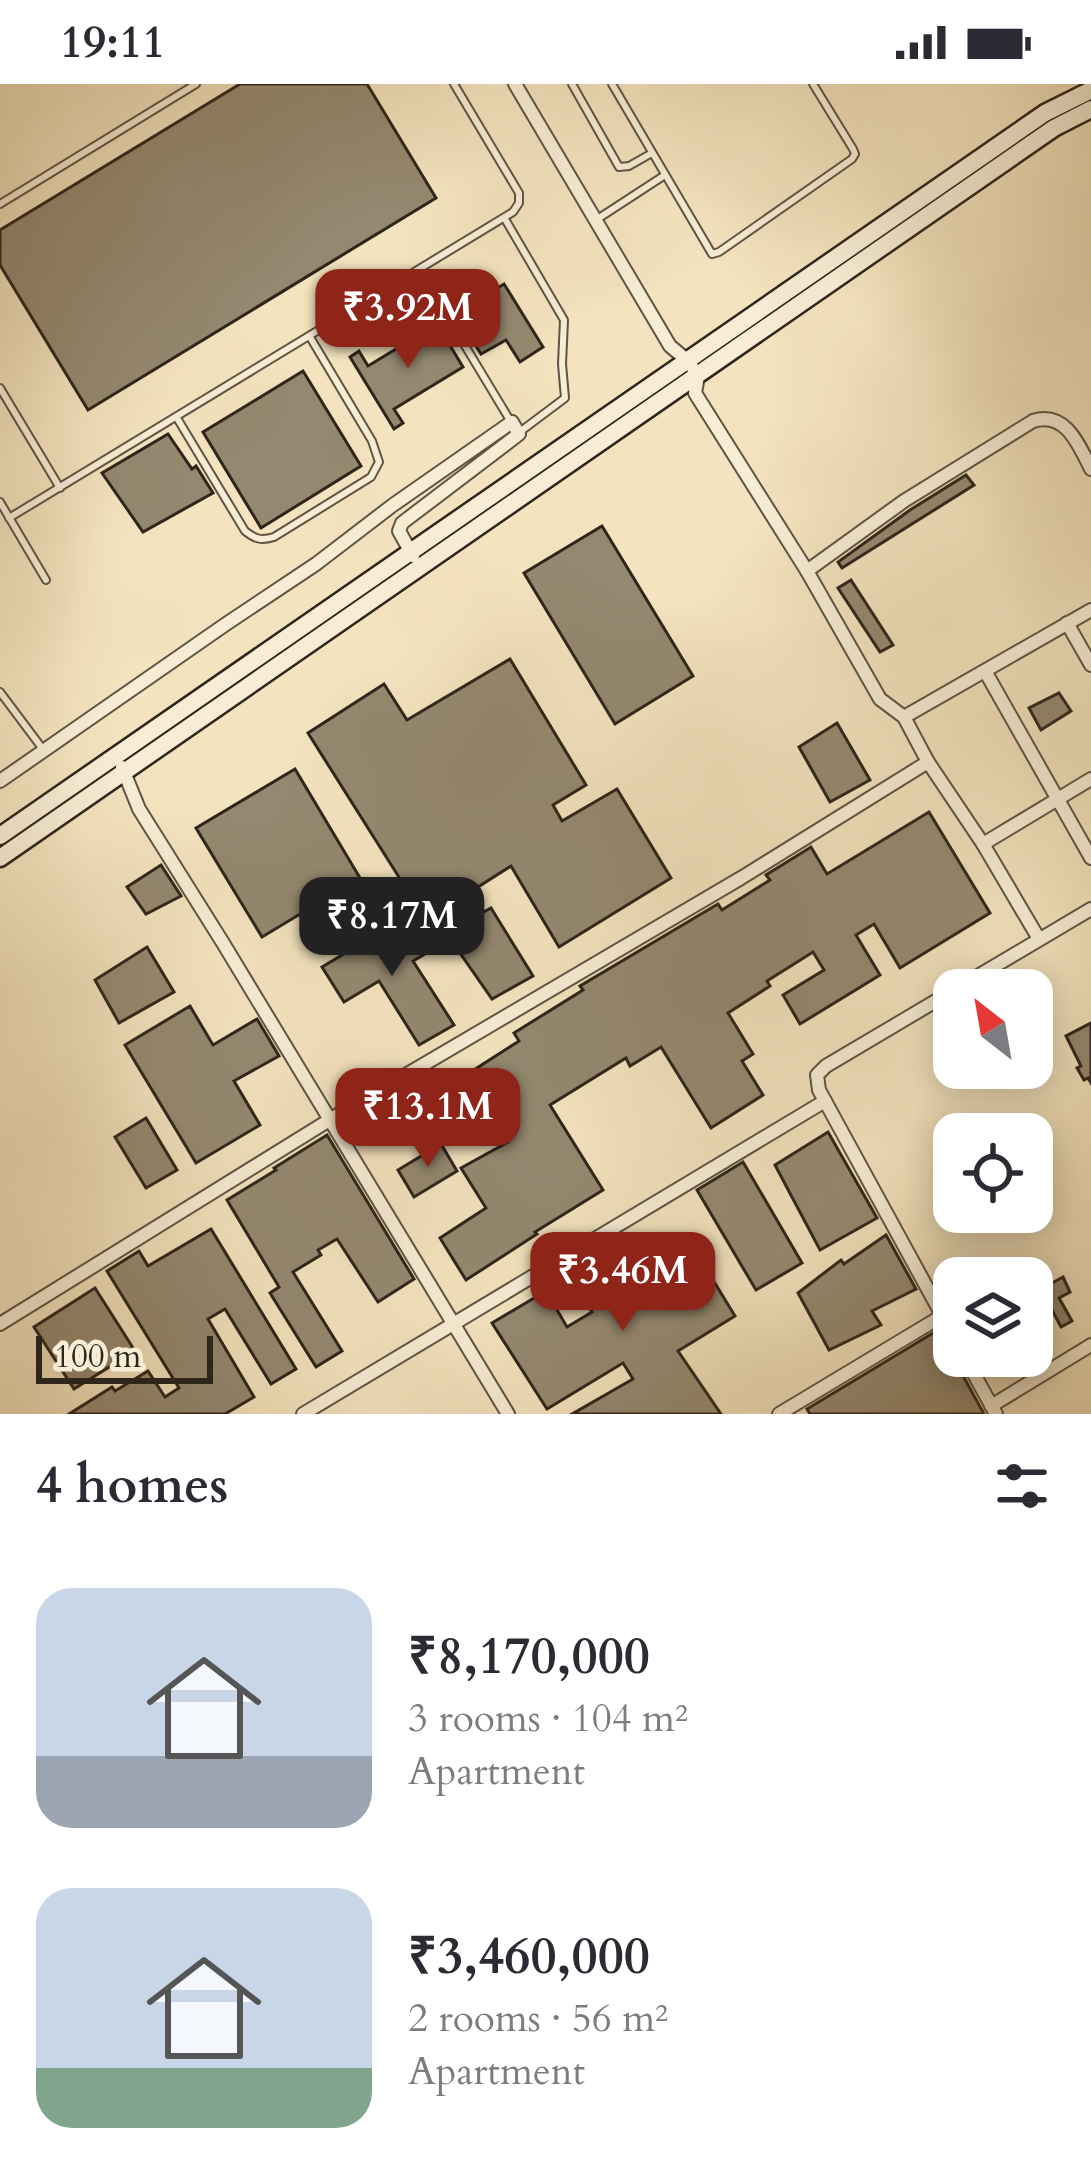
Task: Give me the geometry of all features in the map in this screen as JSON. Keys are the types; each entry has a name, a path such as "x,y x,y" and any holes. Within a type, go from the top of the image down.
{"main road":[{"path":"693,369 1045,112 1091,90"},
{"path":"0,836 119,763 693,369 1054,128 1091,109"},
{"path":"0,858 119,763"}],"street":[{"path":"515,84 670,346 693,369 695,393 807,571 880,699 904,717 1039,939"},
{"path":"807,571 904,501 1033,421 1047,416 1058,420 1091,469"},
{"path":"415,559 399,531 402,524 515,428"},
{"path":"0,781 316,565 394,505 515,428"},
{"path":"904,717 1091,610"},
{"path":"1067,623 1091,665"},
{"path":"985,671 1091,858"},
{"path":"0,1324 331,1119 928,762"},
{"path":"119,763 139,809 508,1414"},
{"path":"983,844 1091,779"},
{"path":"933,1299 825,1101 816,1081 820,1070 1091,909"},
{"path":"303,1414 825,1101"},
{"path":"779,1414 933,1321"},
{"path":"976,1377 994,1410 1091,1345"}],"lane":[{"path":"0,204 196,84"},
{"path":"9,518 505,219 519,202 519,193 454,84"},
{"path":"572,84 620,166 652,153"},
{"path":"612,84 712,254 855,154 813,84"},
{"path":"596,220 665,175"},
{"path":"420,271 515,428 565,398 564,320 505,219"},
{"path":"177,418 245,531 263,541 274,537 370,476 379,462 372,441 310,337"},
{"path":"0,388 60,489"},
{"path":"0,502 46,580"},
{"path":"0,692 45,750"}],"building":[{"path":"240,84 367,84 436,198 88,410 0,265 0,230"},
{"path":"504,284 543,347 520,362 506,340 481,354 456,314"},
{"path":"437,324 463,367 394,409 403,423 394,429 350,357 359,351 368,366"},
{"path":"303,371 361,466 261,528 203,432"},
{"path":"168,434 213,493 143,532 102,473"},
{"path":"966,475 974,485 842,568 838,562"},
{"path":"602,526 693,676 615,724 524,573"},
{"path":"851,580 893,645 880,652 838,588"},
{"path":"510,659 586,785 553,805 562,821 617,789 671,878 559,947 511,866 426,920 308,733 384,684 407,720"},
{"path":"1059,693 1071,711 1041,730 1029,708"},
{"path":"837,723 870,780 830,802 799,747"},
{"path":"295,769 360,878 262,937 196,828"},
{"path":"929,812 990,913 900,968 874,924 856,935 880,975 800,1024 783,995 824,970 813,952 767,981 770,986 728,1013 753,1054 742,1061 763,1095 711,1128 661,1047 630,1066 626,1058 550,1105 603,1190 466,1280 440,1238 486,1208 461,1168 508,1142 466,1075 519,1041 514,1033 583,990 580,986 718,904 722,910 811,847 827,874"},
{"path":"161,865 181,896 146,914 127,887"},
{"path":"491,908 533,976 492,999 446,933"},
{"path":"404,918 425,954 413,961 454,1025 419,1045 379,981 344,1002 322,967"},
{"path":"147,947 174,992 119,1023 95,980"},
{"path":"190,1006 213,1045 257,1019 279,1056 234,1081 260,1125 196,1163 125,1045"},
{"path":"1091,1023 1091,1083 1077,1068 1081,1066 1066,1036"},
{"path":"146,1118 177,1170 146,1188 115,1137"},
{"path":"828,1132 877,1218 820,1250 775,1165"},
{"path":"327,1135 414,1279 378,1302 337,1239 293,1272 342,1351 316,1367 270,1293 279,1287 227,1200"},
{"path":"441,1144 457,1171 414,1197 398,1170"},
{"path":"743,1162 802,1263 756,1290 697,1190"},
{"path":"211,1229 296,1369 271,1384 225,1309 208,1319 254,1397 225,1414 69,1414 148,1371 165,1397 179,1388 107,1271 139,1251 148,1266"},
{"path":"886,1235 916,1289 872,1311 881,1325 829,1350 798,1293 841,1260 844,1264"},
{"path":"686,1236 735,1316 678,1351 721,1414 572,1414 633,1379 623,1363 547,1409 492,1323 546,1291 567,1327 592,1312 568,1273 609,1248 625,1274"},
{"path":"1063,1277 1070,1292 1059,1298 1072,1321 1061,1327 1053,1312 1053,1282"},
{"path":"95,1288 135,1351 74,1389 34,1327"},
{"path":"933,1333 933,1377 964,1377 984,1414 810,1414 807,1409"}]}
